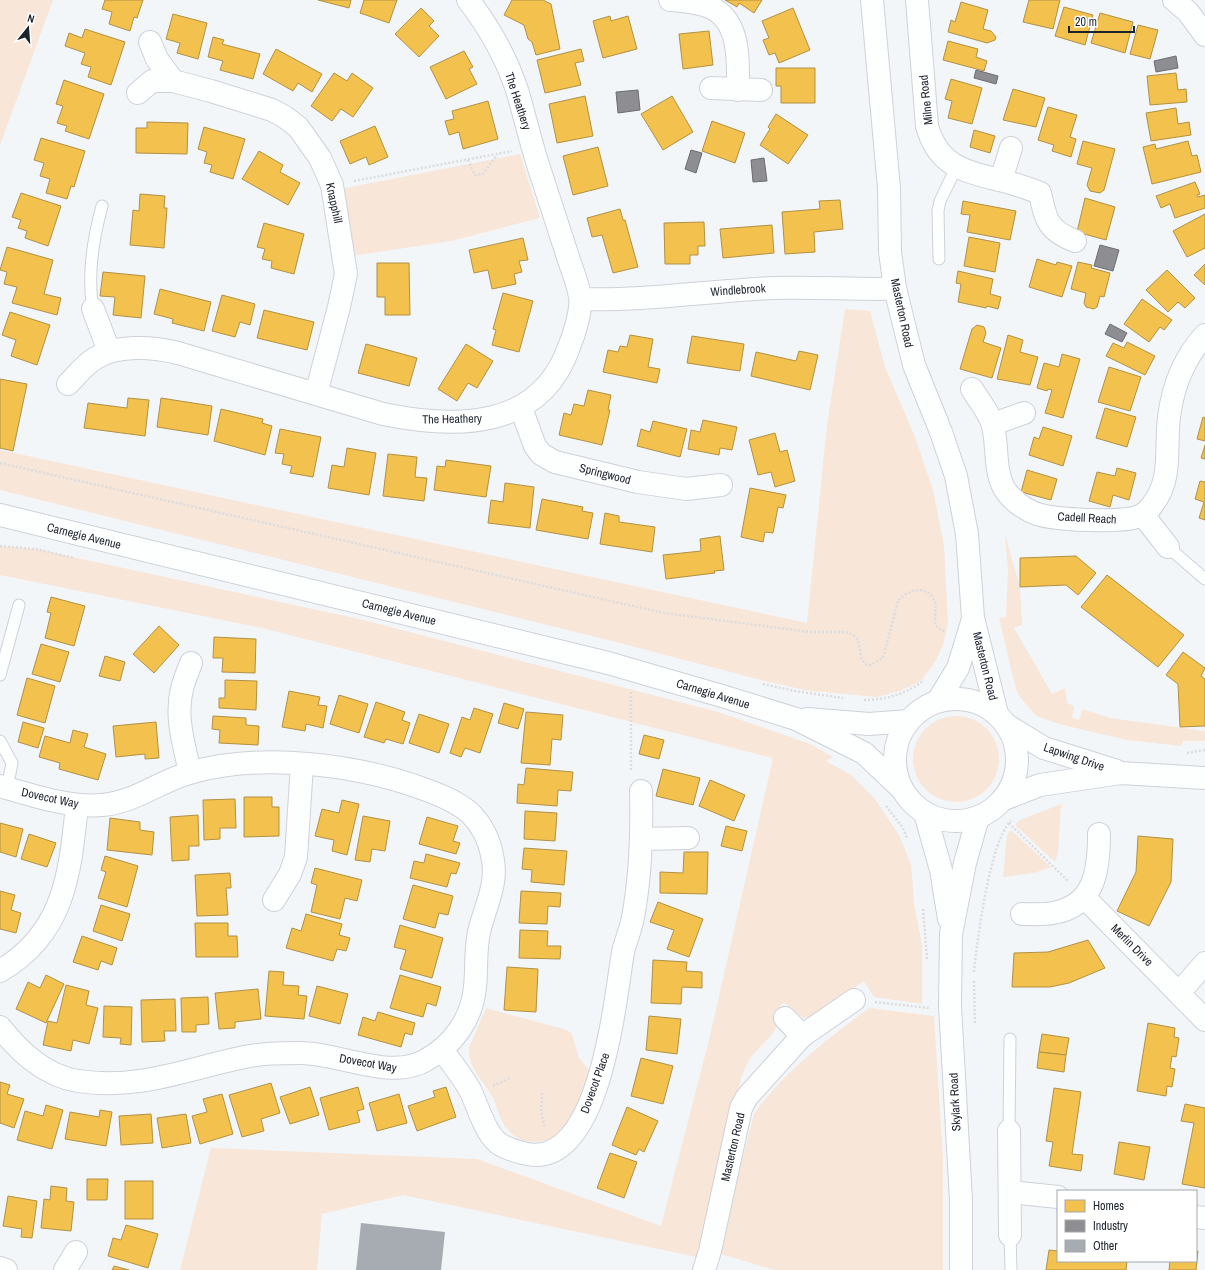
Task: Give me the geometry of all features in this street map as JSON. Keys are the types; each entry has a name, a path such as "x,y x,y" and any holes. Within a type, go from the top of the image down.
{"street":[{"name":"The Heathery","path":"68,384 87,364 109,351 149,348 164,350 383,414 429,421 485,420 521,408 534,399 549,385 560,368 572,338 581,299 532,148 517,92 506,63 482,18 468,0"},
{"path":"670,0 701,4 718,12 724,18 730,27 736,43 738,90"},
{"name":"Masterton Road","path":"872,0 889,188 890,252 896,288 914,365 941,432 957,483 967,534 973,618 1002,720"},
{"name":"Milne Road","path":"917,0 927,126 930,136 940,153 956,168 1040,192 1048,223 1058,234 1075,241"},
{"path":"1174,0 1188,12 1205,35"},
{"path":"150,42 157,59 173,81"},
{"name":"Knapphill","path":"138,93 152,81 173,81 272,110 285,117 298,127 320,158 332,185 346,274 339,307 316,394"},
{"path":"711,88 761,90"},
{"path":"1001,180 1011,148"},
{"name":"Windlebrook","path":"581,299 612,300 652,298 774,288 896,288"},
{"path":"92,309 109,351"},
{"path":"1168,547 1143,515 1152,506 1167,476 1169,417 1180,372 1195,346 1205,335"},
{"name":"Cadell Reach","path":"972,389 993,424 998,467 1004,488 1010,496 1026,509 1037,514 1111,520 1128,519 1143,515"},
{"name":"Springwood","path":"521,408 535,446 541,454 555,462 638,482 686,489 721,485"},
{"path":"993,424 1024,413"},
{"name":"Carnegie Avenue","path":"0,515 608,663 796,719 864,753 901,788"},
{"name":"Masterton Road","path":"938,701 958,668 973,618"},
{"path":"190,663 181,690 179,708 180,727 190,772"},
{"path":"954,698 969,700 984,705 1002,720 1015,740 1018,755 1017,771 1012,786 1004,799 992,810 978,818 965,821 951,821 938,819 925,814 911,802 901,788 895,771 895,753 899,736 909,721 922,709 938,701 954,698"},
{"name":"Carnegie Avenue","path":"796,719 869,724 909,721"},
{"name":"Lapwing Drive","path":"1002,720 1044,748 1121,773"},
{"name":"Dovecot Way","path":"0,1027 27,1057 60,1076 76,1081 114,1084 152,1080 241,1057 261,1054 305,1053 376,1066 405,1068 423,1063 442,1050 461,1028 473,1000 478,936 492,892 494,874 494,861 485,831 467,811 437,794 383,776 342,768 261,762 226,765 190,772 130,800 99,806 77,805 4,788"},
{"path":"274,900 294,864 302,765"},
{"name":"Lapwing Drive","path":"1004,799 1040,785 1121,773 1205,778"},
{"name":"Dovecot Place","path":"442,1050 469,1088 484,1121 498,1143 511,1150 531,1155 551,1152 559,1149 573,1135 585,1115 606,1054 624,951 633,919 642,839 641,791"},
{"path":"0,971 12,964 37,940 47,926 62,896 71,865 77,805"},
{"name":"Skylark Road","path":"925,814 941,870 952,934"},
{"name":"Skylark Road","path":"961,1270 961,1200 950,1006 952,934 965,863 978,818"},
{"path":"1022,914 1051,913 1064,910 1075,905 1084,897 1090,889 1097,871 1099,834"},
{"path":"642,839 688,838"},
{"name":"Merlin Drive","path":"1084,897 1205,1020"},
{"path":"1180,993 1205,963"},
{"name":"Masterton Road","path":"704,1270 710,1251 741,1108 747,1097 802,1036 854,1000"},
{"path":"785,1018 802,1036"},
{"path":"1009,1131 1010,1235"},
{"path":"1010,1192 1057,1197"},
{"path":"0,1268 6,1270"}],"lane":[{"path":"939,259 938,211 940,201 956,168"},
{"path":"92,309 91,278 94,240 102,206"},
{"path":"1168,547 1205,579"},
{"path":"0,675 19,605"},
{"path":"0,741 12,763 4,788"},
{"path":"1009,1131 1010,1039"},
{"path":"1010,1235 1011,1270"}],"path":[{"path":"332,185 532,148"},
{"path":"468,160 475,175 483,174 498,154"},
{"path":"0,463 664,613 810,632 846,632 852,634 858,640 862,660 866,664 871,665 883,658 898,601 903,595 910,591 917,590 926,592 931,596 935,601 935,623 937,627 950,634"},
{"path":"0,546 36,549 75,558"},
{"path":"857,700 884,698 895,695 916,687 927,676"},
{"path":"758,682 795,691 845,698"},
{"path":"638,691 631,690 631,775 641,791"},
{"path":"1186,753 1205,750"},
{"path":"884,803 903,828 909,841"},
{"path":"975,1026 974,977 979,934 993,860 1008,823 1013,819"},
{"path":"1008,823 1084,897"},
{"path":"923,904 927,963"},
{"path":"854,1000 928,1008 928,1000"},
{"path":"542,1093 541,1112 551,1152"}],"shaded area":[{"path":"0,0 53,0 0,145"},
{"path":"520,154 540,218 451,241 352,256 340,189"},
{"path":"845,309 870,311 885,367 915,437 933,490 944,545 948,623 943,645 935,662 924,677 917,683 900,691 877,697 804,690 757,679 616,642 0,490 0,450 807,623 827,425"},
{"path":"1005,534 1020,587 1022,625 1014,628 1052,694 1065,688 1067,703 1074,706 1072,718 1079,720 1083,709 1110,718 1205,731 1205,741 1183,741 1181,746 1127,740 1059,724 1036,716 1020,697 1016,689 999,618 1006,617 1008,570"},
{"path":"0,546 36,549 363,620 718,712 810,744 833,757 826,761 851,775 875,799 899,835 911,864 914,903 922,945 922,1004 874,997 864,981 812,1017 803,1018 784,1002 773,1013 778,1024 773,1033 749,1059 741,1078 701,1258 403,1195 322,1214 317,1270 180,1270 211,1148 477,1159 661,1226 710,1036 773,758 262,628 0,575"},
{"path":"956,716 972,719 980,723 992,735 996,743 999,759 996,775 992,783 980,795 972,799 956,802 940,799 932,795 920,783 916,775 913,759 916,743 920,735 932,723 940,719"},
{"path":"1061,804 1058,853 1055,862 1015,825 1020,820"},
{"path":"1011,830 1051,867 1034,873 1003,877 1007,835"},
{"path":"486,1008 567,1030 572,1034 579,1058 590,1071 575,1114 562,1131 548,1140 531,1142 516,1137 509,1131 503,1123 492,1096 476,1073 470,1061 469,1048"},
{"path":"869,1008 934,1016 943,1159 943,1270 774,1270 718,1253 754,1114 778,1084 807,1056"}],"building: Homes":[{"path":"105,0 143,0 137,18 134,17 130,31 109,24 112,12 102,9"},
{"path":"318,0 351,0 349,8"},
{"path":"364,0 397,0 389,23 360,13"},
{"path":"512,0 543,0 551,4 560,49 536,55 532,42 528,39 524,25 504,15"},
{"path":"725,0 762,0 754,13 739,3 737,7"},
{"path":"1029,0 1060,0 1053,29 1023,22"},
{"path":"961,2 988,10 983,29 991,31 996,37 995,40 987,43 948,32 951,20 955,22"},
{"path":"1064,7 1093,15 1085,45 1055,36"},
{"path":"421,8 434,21 429,26 439,36 419,57 395,34"},
{"path":"793,8 810,50 779,63 775,53 769,55 763,40 769,38 762,21"},
{"path":"1100,13 1133,22 1125,53 1091,43"},
{"path":"173,14 207,23 198,59 177,53 180,43 166,39"},
{"path":"610,16 611,21 628,16 637,49 603,58 593,21"},
{"path":"1138,25 1158,30 1150,59 1130,54"},
{"path":"85,29 125,42 111,85 88,77 91,67 81,64 85,53 65,46 69,33 82,38"},
{"path":"709,31 713,65 683,69 679,34"},
{"path":"213,37 224,40 222,44 260,54 253,79 220,70 223,61 208,57"},
{"path":"948,41 978,49 976,57 987,61 984,71 943,60"},
{"path":"276,49 322,74 312,92 298,83 293,91 263,74"},
{"path":"581,49 584,61 575,63 581,85 545,93 537,60"},
{"path":"464,51 473,67 469,69 477,84 446,99 430,67"},
{"path":"776,68 815,68 815,103 781,103 781,86 776,86"},
{"path":"334,73 347,81 352,73 373,88 353,117 341,109 332,121 311,106"},
{"path":"1176,73 1178,90 1186,89 1187,102 1150,105 1147,76"},
{"path":"951,79 982,88 972,124 948,118 952,101 945,99"},
{"path":"64,80 104,94 89,139 65,131 67,126 57,123 63,106 56,104"},
{"path":"1013,89 1045,98 1036,127 1003,120"},
{"path":"585,96 593,136 557,143 549,104"},
{"path":"672,96 693,132 663,150 641,114"},
{"path":"488,101 498,139 463,149 459,132 449,135 445,121 454,119 452,111"},
{"path":"1048,107 1077,115 1070,137 1076,139 1071,157 1052,151 1054,145 1038,140"},
{"path":"1176,108 1178,124 1189,122 1191,135 1151,141 1146,113"},
{"path":"776,114 808,135 788,164 760,145 770,129 768,127"},
{"path":"712,121 745,133 735,163 702,151"},
{"path":"147,122 188,123 187,154 136,153 136,128 147,128"},
{"path":"375,126 388,157 369,165 366,157 350,164 340,141"},
{"path":"204,127 245,139 233,179 210,172 212,165 204,163 207,152 198,149"},
{"path":"974,130 995,136 990,153 970,147"},
{"path":"41,138 85,151 74,187 71,186 67,199 46,193 50,179 40,176 44,163 34,160"},
{"path":"1083,141 1115,149 1104,190 1100,193 1090,191 1087,185 1092,168 1077,164"},
{"path":"1188,141 1192,156 1197,155 1201,172 1152,184 1143,147 1155,144 1156,149"},
{"path":"598,147 608,186 573,195 563,156"},
{"path":"259,151 283,165 280,172 300,183 288,205 242,179"},
{"path":"1195,182 1200,194 1197,195 1198,197 1205,195 1205,208 1175,218 1170,204 1161,208 1156,196"},
{"path":"21,193 61,206 48,246 25,238 27,231 18,228 21,220 12,217"},
{"path":"140,194 165,196 164,208 167,208 164,248 130,245 133,210 139,211"},
{"path":"1085,198 1115,207 1106,240 1077,232"},
{"path":"840,200 843,229 814,232 815,252 785,254 782,212 820,209 819,201"},
{"path":"963,201 1016,211 1010,240 967,232 970,215 961,214"},
{"path":"620,209 623,220 625,220 638,267 613,273 602,235 592,237 587,218"},
{"path":"1205,214 1205,248 1187,257 1173,231"},
{"path":"704,222 705,246 698,246 698,255 690,255 690,264 665,264 664,223"},
{"path":"264,223 304,234 294,274 271,268 272,261 262,259 265,249 257,247"},
{"path":"772,225 774,253 723,258 720,229"},
{"path":"969,237 1000,243 995,272 964,266"},
{"path":"523,238 528,260 519,261 522,272 514,274 516,284 492,289 488,270 474,273 469,250"},
{"path":"7,247 53,260 44,294 61,298 57,315 12,303 17,287 4,284 7,272 0,270"},
{"path":"1037,259 1056,265 1057,262 1072,266 1062,297 1029,287"},
{"path":"1078,262 1092,265 1091,268 1110,273 1104,297 1100,296 1097,307 1094,309 1086,307 1084,303 1086,293 1071,289"},
{"path":"377,263 409,263 410,315 385,315 385,297 377,297"},
{"path":"1205,264 1205,285 1194,275"},
{"path":"1167,270 1195,298 1185,308 1178,302 1168,312 1146,290"},
{"path":"958,271 993,279 990,294 1001,297 998,309 958,302 961,284 956,283"},
{"path":"103,272 145,276 141,318 113,315 115,297 100,296"},
{"path":"160,289 211,302 204,331 172,323 173,319 154,314"},
{"path":"503,293 533,301 519,352 492,345 496,330 493,329"},
{"path":"222,295 255,304 250,325 240,322 235,337 212,331"},
{"path":"1142,299 1172,320 1164,330 1160,327 1149,342 1124,324"},
{"path":"264,310 314,322 307,350 257,338"},
{"path":"10,312 50,325 37,365 11,356 16,340 2,335"},
{"path":"977,325 984,327 986,333 983,342 1001,348 992,378 960,369 972,329"},
{"path":"630,335 653,339 648,367 660,369 657,383 603,372 608,350 618,352 620,346 627,347"},
{"path":"1008,335 1023,340 1020,352 1038,357 1030,385 997,379"},
{"path":"692,336 744,344 740,371 687,363"},
{"path":"1127,342 1155,356 1145,375 1106,356 1113,343 1124,348"},
{"path":"366,344 417,358 409,386 358,373"},
{"path":"466,344 493,361 477,388 468,383 457,401 438,389"},
{"path":"799,351 818,355 810,390 751,376 756,352 796,361"},
{"path":"1062,354 1080,359 1063,418 1045,413 1052,390 1048,389 1047,391 1037,388 1044,363 1059,367"},
{"path":"1109,367 1141,377 1130,411 1098,402"},
{"path":"0,379 27,384 13,451 0,448"},
{"path":"588,390 611,395 608,410 610,410 602,445 559,435 564,413 571,415 574,404 584,406"},
{"path":"128,398 149,400 145,436 84,428 88,403 127,408"},
{"path":"161,398 212,406 208,435 157,427"},
{"path":"1105,408 1136,417 1127,447 1096,438"},
{"path":"221,409 263,419 262,423 272,426 265,455 214,441"},
{"path":"1203,417 1205,418 1205,441 1197,439"},
{"path":"703,420 737,427 732,450 720,448 719,455 688,449 691,430 700,432"},
{"path":"653,421 687,429 680,457 637,446 641,429 650,432"},
{"path":"1043,427 1072,436 1063,466 1029,455 1034,437 1039,439"},
{"path":"280,429 321,437 313,477 290,473 292,466 282,464 284,454 275,453"},
{"path":"775,433 780,452 787,450 795,481 775,487 771,472 758,475 749,440"},
{"path":"1205,445 1205,459 1201,458"},
{"path":"347,448 376,453 369,495 328,488 332,465 344,467"},
{"path":"388,454 417,457 415,477 427,478 424,501 383,496"},
{"path":"446,460 491,466 486,497 434,490 437,466 445,467"},
{"path":"1117,468 1136,473 1129,500 1113,495 1110,507 1089,501 1097,472 1115,476"},
{"path":"1027,470 1057,479 1051,500 1021,492"},
{"path":"1200,481 1205,482 1205,520 1199,518 1204,502 1195,499"},
{"path":"505,483 534,487 530,528 488,523 491,500 503,502"},
{"path":"750,488 786,495 783,508 778,507 773,533 765,532 763,542 741,537"},
{"path":"542,499 583,507 582,511 593,513 588,539 536,530"},
{"path":"605,513 619,516 619,522 655,527 652,552 600,544"},
{"path":"720,536 724,570 714,571 715,573 666,579 663,555 701,551 700,539"},
{"path":"1076,556 1096,573 1078,595 1066,585 1020,587 1020,558"},
{"path":"1107,575 1184,635 1158,667 1081,607"},
{"path":"51,597 85,606 74,646 45,638 51,613 47,612"},
{"path":"159,626 179,645 154,673 133,654"},
{"path":"214,637 256,639 255,673 222,672 223,658 213,658"},
{"path":"41,644 69,652 60,682 32,674"},
{"path":"1183,652 1205,668 1201,676 1205,679 1205,726 1180,727 1178,684 1166,675"},
{"path":"105,656 125,662 120,681 99,676"},
{"path":"27,678 55,686 45,723 17,715"},
{"path":"225,680 257,681 256,710 219,708 219,698 225,698"},
{"path":"289,691 320,697 318,705 327,706 323,728 306,724 305,731 282,727"},
{"path":"339,695 368,704 359,733 330,724"},
{"path":"376,702 405,712 402,720 410,723 403,744 386,739 384,743 364,737"},
{"path":"504,703 524,709 518,729 498,723"},
{"path":"474,708 493,714 480,753 465,748 461,757 450,753 462,717 470,720"},
{"path":"526,712 563,715 561,740 552,739 550,765 521,763"},
{"path":"419,714 449,724 439,753 409,743"},
{"path":"213,716 246,718 246,725 259,726 258,745 219,743 220,730 212,729"},
{"path":"23,722 44,728 38,748 18,742"},
{"path":"156,722 159,758 145,759 145,754 116,757 113,726"},
{"path":"73,730 88,734 84,747 106,754 98,780 59,769 60,763 39,757 45,736 70,743"},
{"path":"644,735 664,740 659,759 639,754"},
{"path":"526,768 573,772 571,791 558,790 557,806 517,803 518,784 524,785"},
{"path":"663,769 700,778 693,805 656,796"},
{"path":"710,780 745,795 734,821 699,806"},
{"path":"244,797 272,797 272,807 279,807 279,836 244,837"},
{"path":"235,799 236,828 220,828 220,839 204,840 203,800"},
{"path":"342,800 359,804 347,855 332,851 334,840 315,836 322,809 339,813"},
{"path":"525,811 557,813 555,841 524,839"},
{"path":"198,815 199,846 189,846 189,860 172,861 170,817"},
{"path":"363,816 390,821 385,851 372,849 370,862 355,860"},
{"path":"427,817 458,826 453,841 460,843 456,854 419,844"},
{"path":"110,818 140,822 140,830 154,832 152,855 107,850"},
{"path":"0,823 23,829 16,857 0,852"},
{"path":"726,826 747,831 742,851 721,846"},
{"path":"29,834 56,843 47,867 21,859"},
{"path":"1138,836 1173,839 1171,882 1149,926 1117,911 1136,872"},
{"path":"524,848 567,851 564,885 531,882 532,870 522,869"},
{"path":"684,852 708,852 707,894 660,893 660,872 683,873"},
{"path":"426,854 460,863 456,874 451,873 447,887 410,878 414,861 424,863"},
{"path":"105,856 138,866 127,907 98,898 106,872 101,870"},
{"path":"315,868 362,880 357,901 345,898 340,919 311,912 317,885 311,883"},
{"path":"230,873 231,888 226,888 228,915 197,916 195,875"},
{"path":"413,885 453,896 448,915 439,913 435,928 403,919"},
{"path":"0,891 15,895 11,910 21,913 16,933 0,929"},
{"path":"521,891 561,893 560,907 548,906 547,924 519,923"},
{"path":"658,902 703,919 689,957 667,949 674,930 650,922"},
{"path":"101,905 130,914 122,941 93,931"},
{"path":"306,914 342,924 339,935 350,938 346,951 337,949 333,961 286,948 292,928 301,931"},
{"path":"195,923 228,923 228,936 237,936 238,957 196,957"},
{"path":"400,925 443,938 432,978 400,969 406,950 394,947"},
{"path":"520,930 548,931 547,946 561,946 560,959 519,958"},
{"path":"82,936 117,948 112,965 101,961 98,970 73,962"},
{"path":"1088,940 1105,968 1069,983 1050,987 1012,987 1014,953 1048,952"},
{"path":"653,960 687,962 686,971 702,972 702,988 682,987 681,1004 651,1003"},
{"path":"507,967 538,969 536,1012 504,1010"},
{"path":"269,971 284,972 283,985 299,986 298,995 307,996 304,1019 265,1016"},
{"path":"46,975 64,984 46,1023 16,1009 28,982 40,988"},
{"path":"400,975 441,987 436,1006 427,1003 423,1017 390,1008"},
{"path":"66,985 89,991 86,1005 98,1008 89,1044 73,1040 71,1051 43,1045 48,1021 57,1023"},
{"path":"317,986 348,994 340,1024 309,1016"},
{"path":"258,989 261,1019 235,1022 235,1028 219,1029 215,993"},
{"path":"208,997 209,1024 196,1025 196,1032 182,1032 181,998"},
{"path":"175,999 176,1031 164,1031 165,1041 142,1042 141,1000"},
{"path":"104,1006 132,1007 131,1045 120,1044 121,1038 103,1037"},
{"path":"378,1012 415,1023 412,1035 405,1033 401,1047 358,1035 363,1017 375,1021"},
{"path":"649,1016 681,1019 677,1054 646,1050"},
{"path":"1148,1023 1175,1028 1174,1037 1179,1038 1176,1057 1172,1056 1170,1068 1175,1069 1172,1087 1167,1086 1166,1096 1137,1091"},
{"path":"1042,1034 1069,1038 1066,1055 1039,1052"},
{"path":"1039,1052 1066,1055 1064,1072 1037,1068"},
{"path":"641,1058 673,1066 663,1104 631,1096"},
{"path":"0,1082 10,1085 7,1094 24,1099 14,1128 0,1123"},
{"path":"271,1083 280,1113 261,1119 264,1131 242,1137 229,1095"},
{"path":"310,1087 319,1115 290,1124 280,1097"},
{"path":"358,1087 364,1109 357,1111 360,1122 329,1130 320,1098"},
{"path":"446,1087 456,1117 417,1131 408,1106 435,1097 433,1091"},
{"path":"1054,1088 1081,1092 1072,1154 1083,1155 1081,1171 1049,1166 1053,1142 1046,1141"},
{"path":"222,1094 233,1134 200,1144 192,1116 207,1112 203,1099"},
{"path":"399,1094 407,1123 377,1131 369,1103"},
{"path":"1185,1104 1205,1108 1205,1188 1182,1184 1194,1123 1181,1121"},
{"path":"46,1105 63,1110 52,1149 17,1140 25,1111 43,1116"},
{"path":"627,1107 658,1121 644,1152 639,1149 636,1155 612,1145"},
{"path":"100,1110 112,1112 106,1146 65,1139 70,1112 99,1117"},
{"path":"151,1114 153,1143 121,1145 119,1116"},
{"path":"186,1114 191,1143 162,1148 157,1118"},
{"path":"1119,1142 1150,1147 1144,1180 1114,1174"},
{"path":"610,1153 637,1162 624,1198 597,1188"},
{"path":"87,1179 108,1179 107,1200 87,1200"},
{"path":"125,1181 153,1181 153,1219 125,1219"},
{"path":"51,1186 67,1188 66,1201 74,1202 71,1231 41,1228 44,1199 50,1200"},
{"path":"8,1196 37,1201 32,1238 21,1237 22,1229 3,1226"},
{"path":"126,1225 158,1234 148,1268 108,1256 113,1238 121,1240"},
{"path":"1049,1250 1057,1251 1057,1262 1127,1262 1126,1270 1046,1270"},
{"path":"1170,1262 1197,1262 1196,1270 1169,1270"},
{"path":"114,1266 129,1270 112,1270"}],"building: Industry":[{"path":"1176,56 1178,68 1156,72 1154,61"},
{"path":"976,70 998,76 996,84 974,78"},
{"path":"638,90 640,110 618,113 616,92"},
{"path":"691,150 702,153 696,173 685,169"},
{"path":"764,158 767,181 753,182 751,160"},
{"path":"1100,245 1119,250 1113,271 1094,266"},
{"path":"1110,324 1127,333 1122,342 1105,334"}],"building: Other":[{"path":"361,1223 445,1232 441,1270 356,1270"}]}
